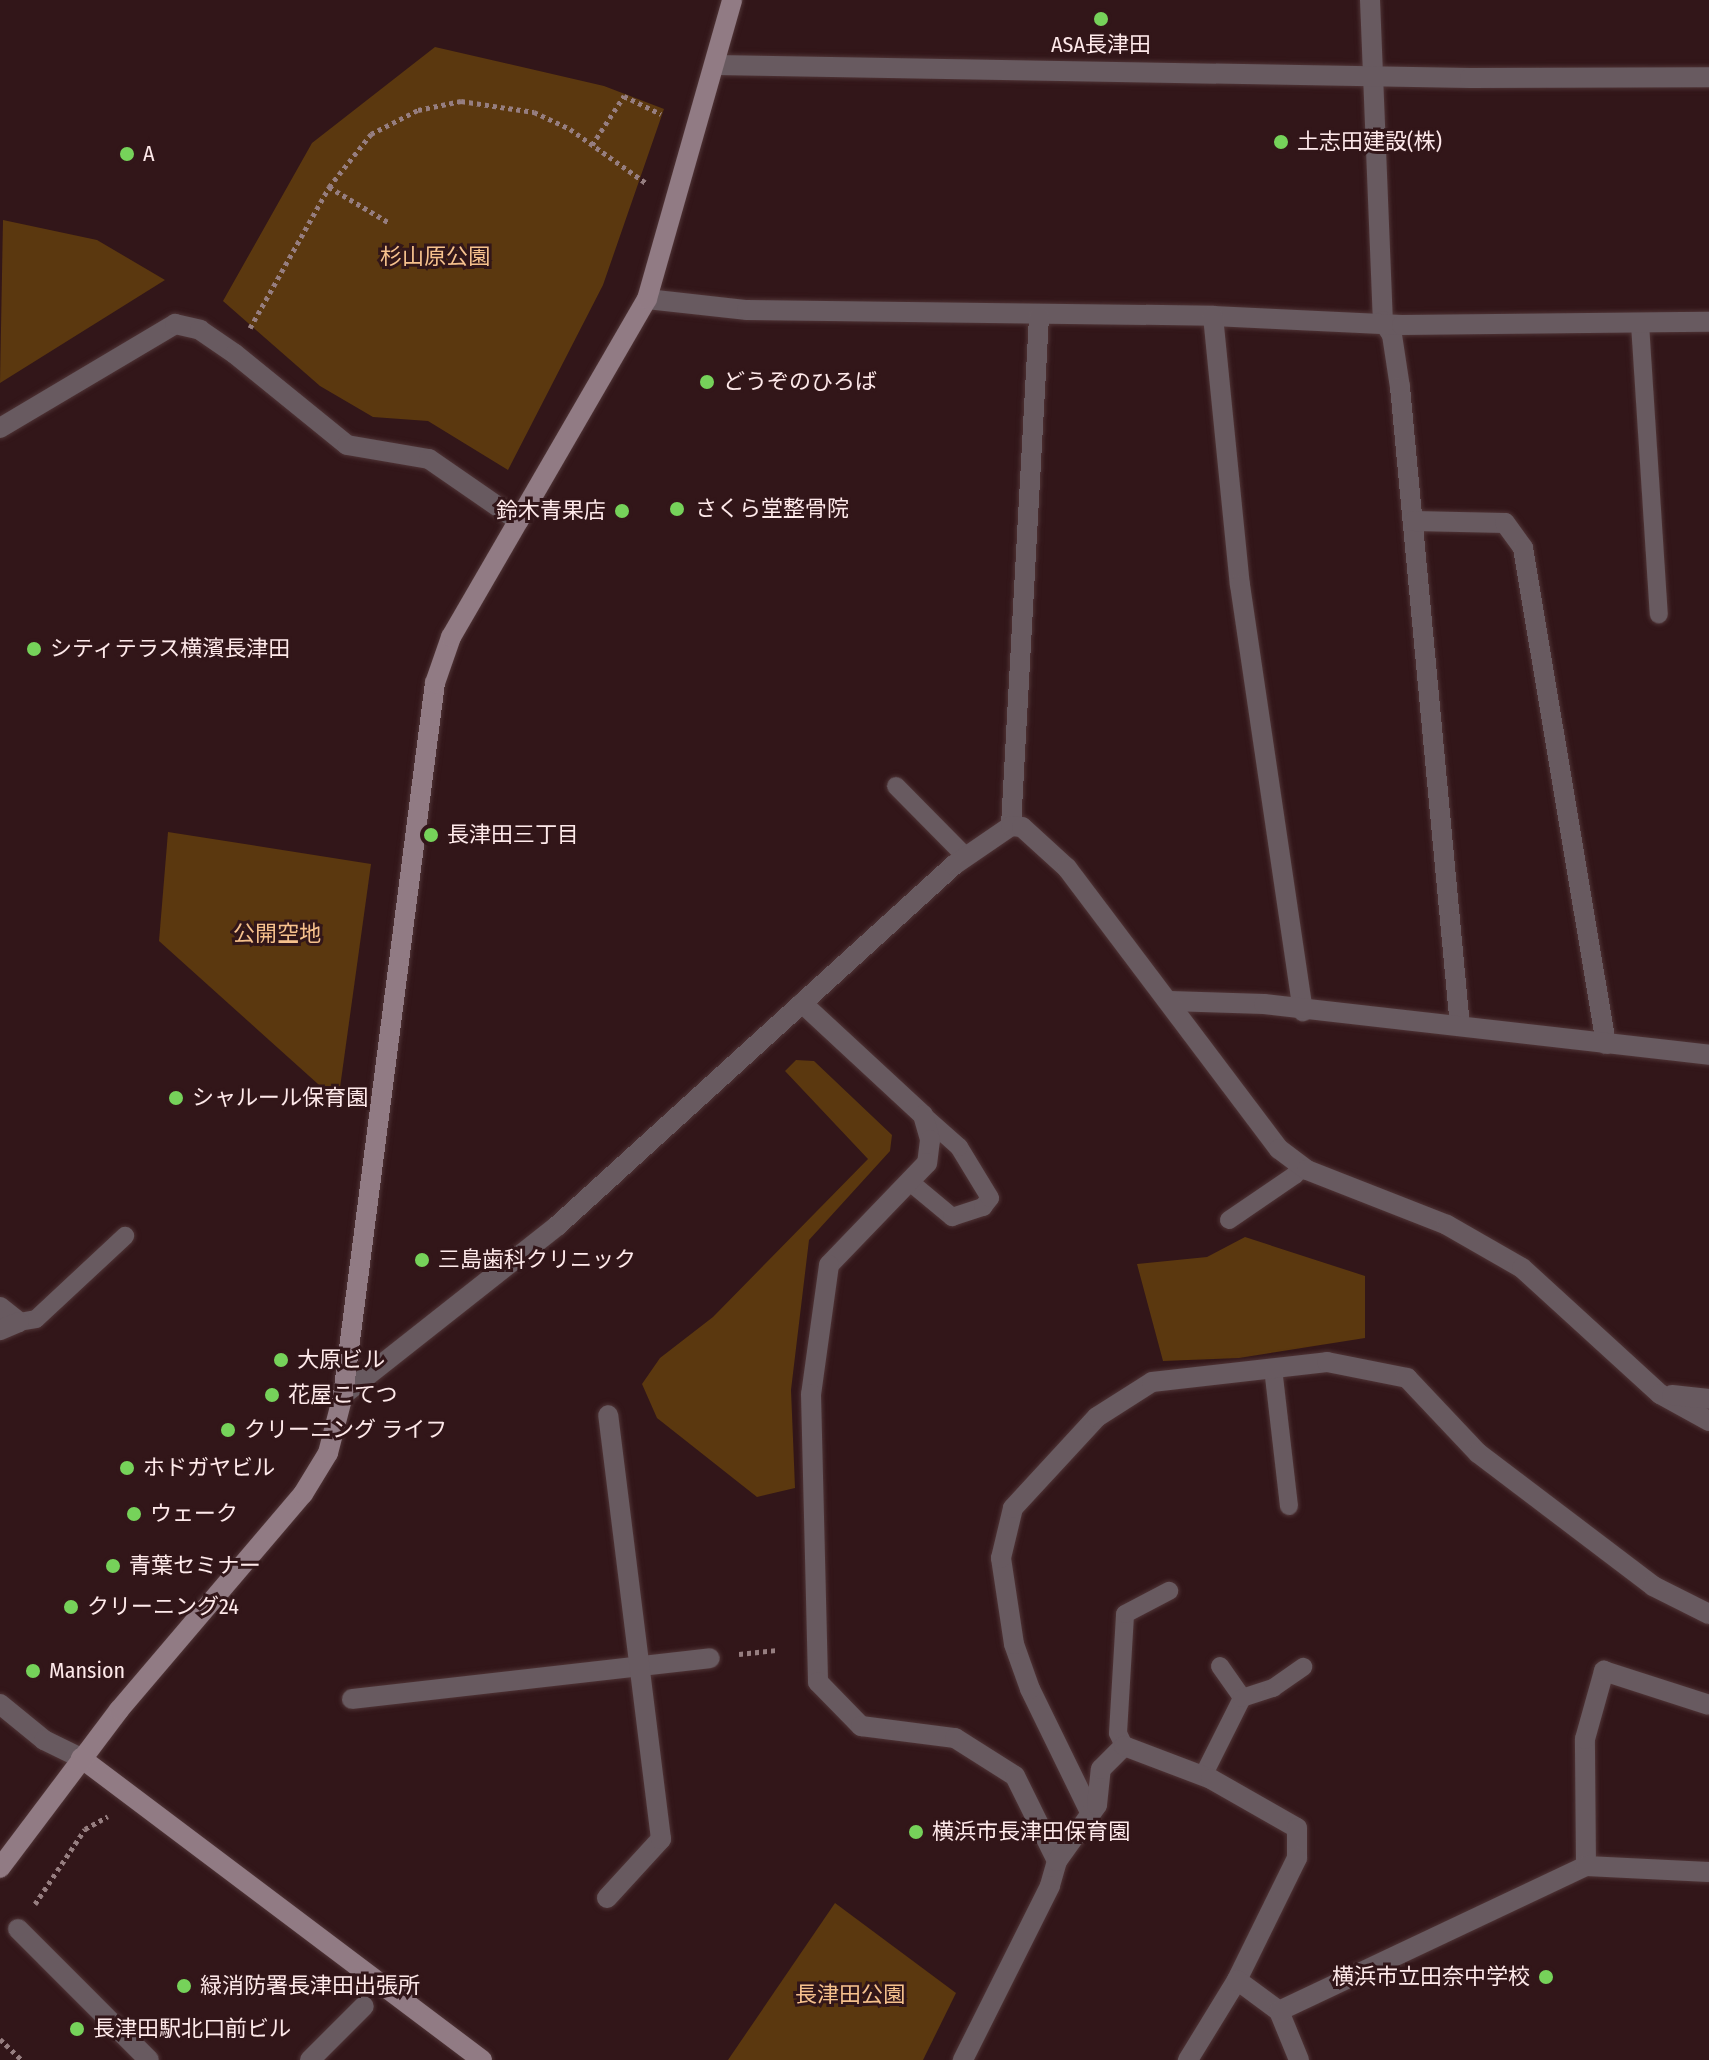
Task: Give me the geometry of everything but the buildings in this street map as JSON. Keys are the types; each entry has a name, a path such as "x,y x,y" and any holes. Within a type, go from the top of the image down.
{"street":[{"path":"0,1868 81,1758 209,1599 303,1494 328,1453 343,1395 435,683 451,637 647,299 732,0"},
{"path":"1370,0 1383,321 1392,335 1414,521 1460,1026"},
{"path":"716,65 1709,77"},
{"path":"647,299 747,310 1039,317 1213,316 1506,328 1709,322"},
{"path":"1213,316 1240,585 1303,1011"},
{"path":"1011,826 1039,317"},
{"path":"0,428 175,324 212,338 347,445 368,453 404,451 429,459 519,521"},
{"path":"1414,521 1505,523 1523,548 1606,1044"},
{"path":"343,1395 557,1226 965,856 1011,826 1022,827 1067,868 1279,1149 1300,1165 1447,1225 1522,1268 1660,1394 1709,1421"},
{"path":"1170,1001 1460,1026 1709,1055"},
{"path":"802,1003 923,1115 930,1140 927,1163 829,1265 811,1394 818,1682 861,1726 955,1738 1015,1776 1057,1861"},
{"path":"0,1307 9,1326"},
{"path":"1091,1814 1055,1745 1014,1644 1001,1558 1013,1508 1097,1417 1152,1382 1327,1362 1407,1378 1478,1453 1653,1586 1709,1614"},
{"path":"1660,1394 1709,1399"},
{"path":"607,1898 661,1839 608,1415"},
{"path":"352,1699 710,1658"},
{"path":"1586,1866 1585,1739 1604,1671 1709,1705"},
{"path":"0,1704 44,1740 81,1758 482,2060"},
{"path":"963,2060 1050,1886 1057,1861 1091,1814 1101,1769 1124,1746 1203,1776 1297,1828 1297,1858 1237,1980 1188,2060"},
{"path":"1279,2011 1586,1866 1709,1872"},
{"path":"18,1929 149,2060"},
{"path":"1237,1980 1279,2011 1299,2060"},
{"path":"310,2060 364,2006"}],"lane":[{"path":"1640,324 1659,614"},
{"path":"896,786 965,856"},
{"path":"910,1182 952,1217 983,1207 990,1198 959,1147 923,1115"},
{"path":"1229,1220 1295,1175 1300,1165"},
{"path":"9,1326 36,1319 125,1236"},
{"path":"1273,1368 1289,1506"},
{"path":"1124,1746 1118,1733 1125,1614 1169,1591"},
{"path":"1220,1666 1242,1698"},
{"path":"1203,1776 1242,1698 1273,1688 1303,1667"}],"path":[{"path":"592,145 624,96 661,114"},
{"path":"247,333 329,187 371,134 418,110 461,101 534,112 592,145 646,183"},
{"path":"329,187 388,222"},
{"path":"710,1658 776,1650"},
{"path":"18,1929 85,1829 113,1816"},
{"path":"0,2039 22,2060"}],"green space":[{"name":"杉山原公園","path":"435,47 604,86 664,109 603,285 508,470 428,421 373,417 320,386 223,301 312,143"},
{"path":"3,220 97,240 165,280 0,383"},
{"name":"公開空地","path":"168,832 371,864 338,1102 159,941"},
{"path":"796,1060 814,1061 892,1135 890,1151 809,1240 791,1390 795,1488 757,1497 657,1418 642,1384 660,1358 713,1317 868,1159 785,1071"},
{"path":"1245,1237 1365,1276 1365,1338 1239,1358 1163,1361 1137,1264 1207,1257"},
{"name":"長津田公園","path":"835,1903 956,1993 923,2060 728,2060"}],"place":[{"name":"ASA長津田","path":"1101,19"},
{"name":"土志田建設(株)","path":"1281,142"},
{"name":"A","path":"127,154"},
{"name":"どうぞのひろば","path":"707,382"},
{"name":"さくら堂整骨院","path":"677,509"},
{"name":"鈴木青果店","path":"622,511"},
{"name":"シティテラス横濱長津田","path":"34,649"},
{"name":"長津田三丁目","path":"431,835"},
{"name":"シャルール保育園","path":"176,1098"},
{"name":"三島歯科クリニック","path":"422,1260"},
{"name":"大原ビル","path":"281,1360"},
{"name":"花屋こてつ","path":"272,1395"},
{"name":"クリーニング ライフ","path":"228,1430"},
{"name":"ホドガヤビル","path":"127,1468"},
{"name":"ウェーク","path":"134,1514"},
{"name":"青葉セミナー","path":"113,1566"},
{"name":"クリーニング24","path":"71,1607"},
{"name":"Mansion","path":"33,1671"},
{"name":"横浜市長津田保育園","path":"916,1832"},
{"name":"横浜市立田奈中学校","path":"1546,1977"},
{"name":"緑消防署長津田出張所","path":"184,1986"},
{"name":"長津田駅北口前ビル","path":"77,2029"}]}
